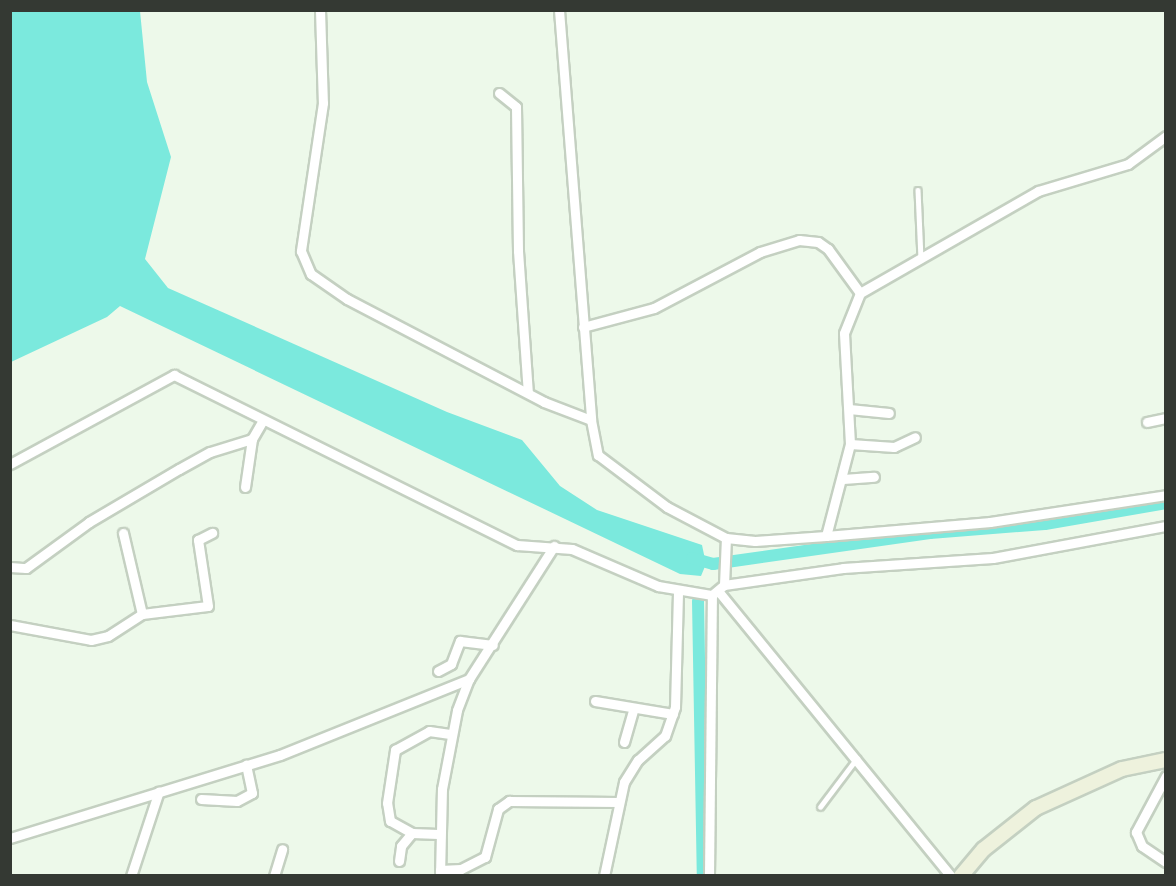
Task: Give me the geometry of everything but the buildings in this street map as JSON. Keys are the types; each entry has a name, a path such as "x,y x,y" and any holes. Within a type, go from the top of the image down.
{"main road":[{"path":"961,875 984,849 1036,808 1122,769 1166,760"}],"street":[{"path":"320,10 323,103 301,251 311,274 346,299 528,393 591,420"},
{"path":"559,10 591,420 598,455 618,473 667,507 726,538 755,541 990,522 1166,495"},
{"path":"499,93 516,107 518,251 528,393"},
{"path":"826,536 843,479 850,444 844,333 860,293 1038,191 1128,164 1166,136"},
{"path":"583,327 654,308 760,252 799,240 818,242 828,249 860,293"},
{"path":"10,464 174,375 262,422 507,542 554,546 678,591 720,587 843,568 993,558 1166,526"},
{"path":"849,409 889,413"},
{"path":"1147,422 1166,418"},
{"path":"245,487 252,439 262,422"},
{"path":"850,444 894,447 915,437"},
{"path":"10,567 26,568 89,522 210,452 252,439"},
{"path":"843,479 874,477"},
{"path":"123,533 142,614"},
{"path":"10,625 91,640 108,636 142,614 209,604 198,540 212,533"},
{"path":"709,876 720,587 722,551 726,538"},
{"path":"554,546 493,645 469,679 450,734 438,834 440,873 461,869 485,857 498,809 509,801 618,802"},
{"path":"720,587 856,758 961,875"},
{"path":"603,876 618,802 628,773 665,736 673,714 678,591"},
{"path":"438,671 451,664 459,641 493,645"},
{"path":"10,838 246,765 469,679"},
{"path":"595,701 633,710 673,714"},
{"path":"624,742 633,710"},
{"path":"438,834 412,833 390,821 386,813 395,750 429,731 450,734"},
{"path":"246,765 252,793"},
{"path":"1166,776 1136,832 1142,846 1166,862"},
{"path":"131,876 159,791"},
{"path":"201,799 237,801 252,793 263,794"},
{"path":"399,861 401,846 412,833"},
{"path":"274,876 282,849"}],"lane":[{"path":"918,190 921,259"},
{"path":"820,807 856,758"}],"water":[{"path":"11,10 140,11 147,82 171,157 145,259 168,288 447,412 522,440 560,486 597,510 702,545 706,564 701,576 680,574 120,306 107,317 11,362"}],"waterway":[{"path":"692,558 713,564 930,533 1045,524 1166,503"},
{"path":"698,601 703,876"}]}
